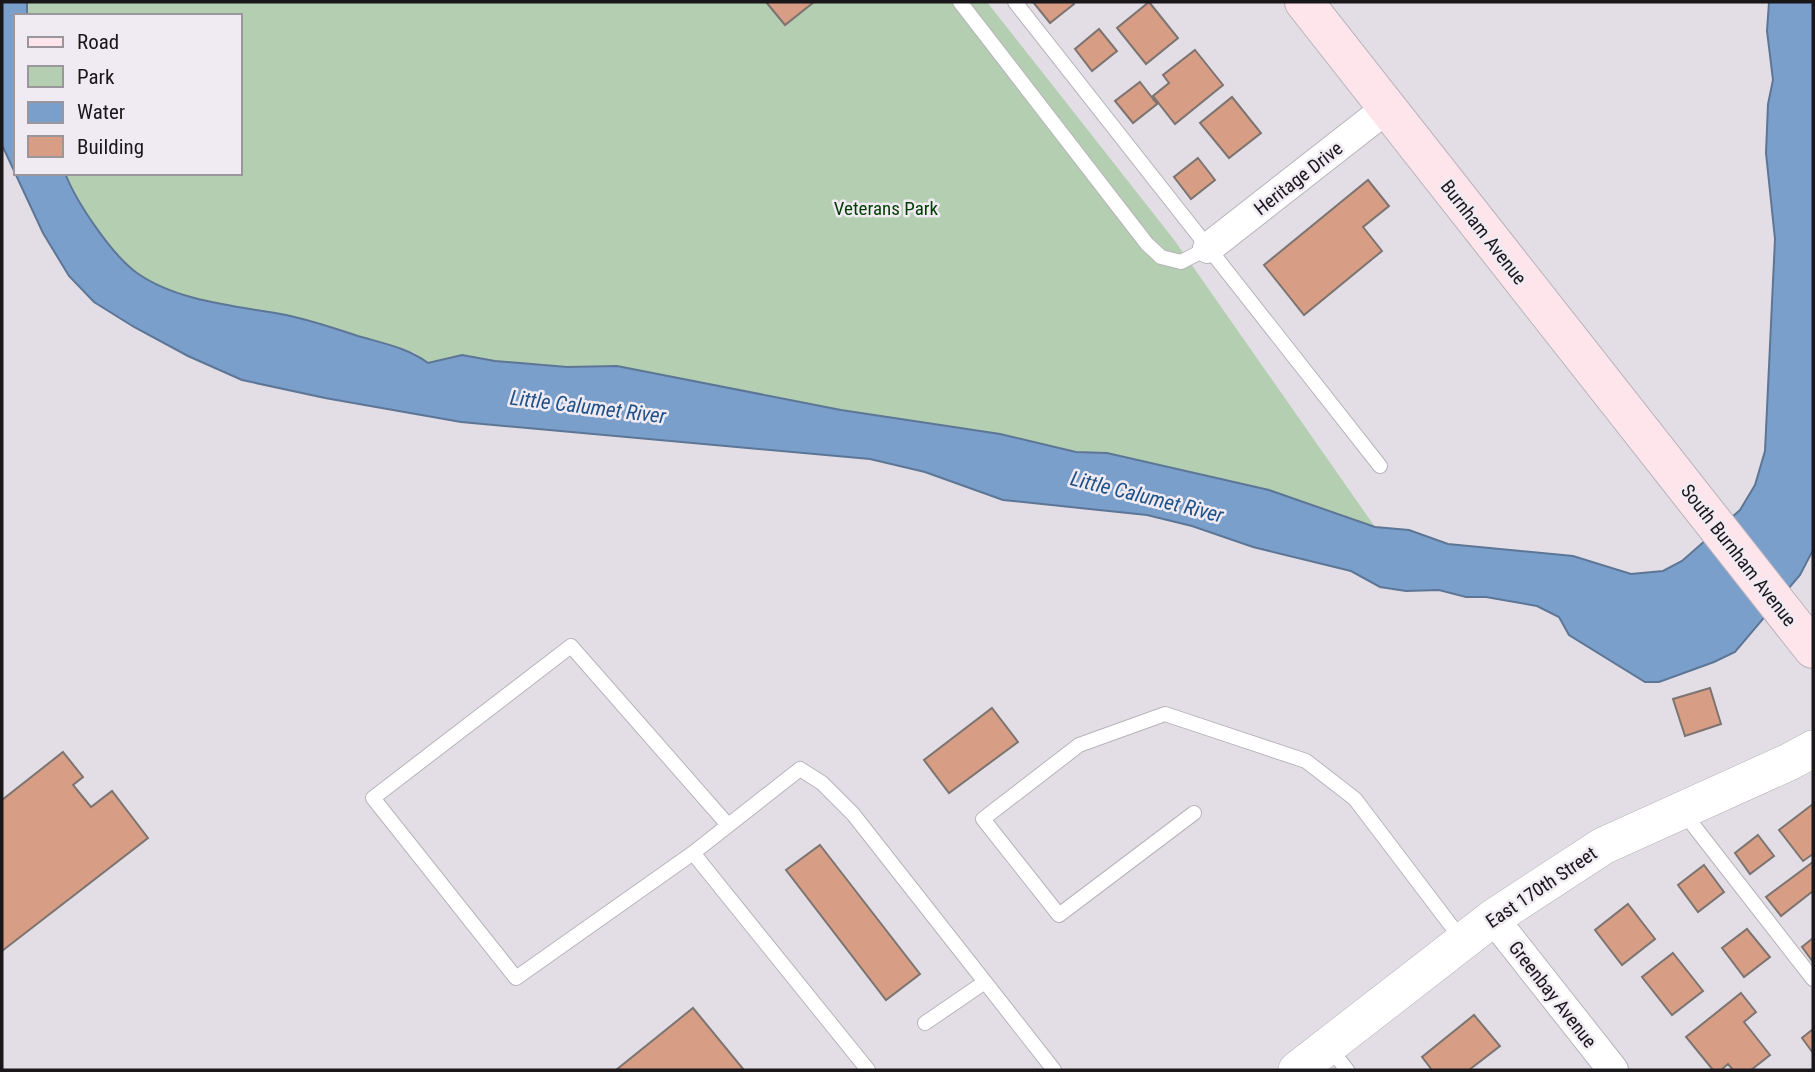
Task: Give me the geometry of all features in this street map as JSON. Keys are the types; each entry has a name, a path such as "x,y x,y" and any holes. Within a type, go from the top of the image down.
{"main road":[{"name":"Burnham Avenue","path":"1304,2 1664,461"},
{"name":"South Burnham Avenue","path":"1664,461 1813,649"}],"street":[{"name":"Heritage Drive","path":"1208,247 1387,108"},
{"name":"East 170th Street","path":"1297,1070 1338,1058 1463,941 1493,918 1603,846 1813,749"},
{"name":"Greenbay Avenue","path":"1493,918 1613,1070"}],"lane":[{"path":"960,2 1147,244 1161,257 1181,262 1208,247"},
{"path":"1015,2 1380,466"},
{"path":"728,825 571,646 373,798 516,978 693,853 800,769 822,783 853,814 1054,1070"},
{"path":"1194,813 1059,915 983,819 1079,745 1165,714 1306,761 1355,799 1463,941"},
{"path":"1682,811 1813,979"},
{"path":"693,853 868,1070"},
{"path":"925,1023 985,982"}],"green space":[{"name":"Veterans Park","path":"27,2 987,2 1175,241 1375,527 1269,490 1107,453 1076,452 1000,434 841,410 617,366 567,367 495,361 462,355 427,363 415,353 318,323 209,302 172,291 137,273 122,259 86,211 66,175 242,175 242,14 27,14"}],"water":[{"path":"2,2 27,2 27,14 14,14 14,171 2,145"},
{"name":"Little Calumet River","path":"1769,2 1813,2 1813,550 1800,575 1735,652 1659,682 1645,682 1569,635 1559,617 1537,606 1486,597 1466,597 1439,590 1406,591 1380,587 1351,571 1253,547 1192,526 1147,515 1003,500 925,472 870,459 461,422 242,380 188,356 94,302 69,276 43,233 16,175 66,175 86,213 106,241 127,265 153,283 209,302 313,322 394,346 428,363 462,355 495,361 567,367 617,366 841,410 1000,434 1076,452 1107,453 1269,490 1375,527 1409,530 1448,544 1573,556 1631,574 1663,571 1682,561 1740,510 1755,485 1765,451 1775,239 1766,153 1768,104 1773,80 1767,31"}],"building":[{"path":"766,2 814,2 785,25"},
{"path":"1033,2 1073,2 1074,4 1050,23"},
{"path":"1149,2 1178,38 1146,64 1117,28"},
{"path":"1099,29 1117,51 1092,71 1075,49"},
{"path":"1195,50 1223,85 1175,124 1153,96 1169,83 1163,75"},
{"path":"1140,82 1157,104 1133,123 1115,101"},
{"path":"1232,97 1261,133 1229,158 1200,123"},
{"path":"1198,158 1215,180 1191,199 1174,177"},
{"path":"1368,180 1389,206 1363,227 1382,251 1304,315 1264,265"},
{"path":"1710,688 1721,724 1685,736 1673,699"},
{"path":"992,708 1018,742 949,793 924,760"},
{"path":"63,752 83,777 73,785 91,807 112,791 148,838 2,951 2,800"},
{"path":"1813,804 1813,854 1803,861 1779,830"},
{"path":"1758,835 1774,856 1750,874 1735,853"},
{"path":"820,845 920,974 886,1000 786,870"},
{"path":"1813,862 1813,891 1781,916 1766,897"},
{"path":"1704,865 1724,892 1698,912 1678,885"},
{"path":"1628,904 1655,939 1622,965 1595,930"},
{"path":"1747,929 1770,957 1744,977 1722,948"},
{"path":"1813,938 1813,962 1802,947"},
{"path":"1673,953 1703,991 1672,1015 1642,977"},
{"path":"1741,993 1756,1012 1744,1022 1770,1055 1751,1070 1733,1070 1728,1064 1721,1070 1713,1070 1686,1037"},
{"path":"693,1008 744,1070 616,1070"},
{"path":"1474,1015 1500,1046 1469,1070 1432,1070 1422,1057"},
{"path":"1813,1029 1813,1053 1802,1038"}]}
